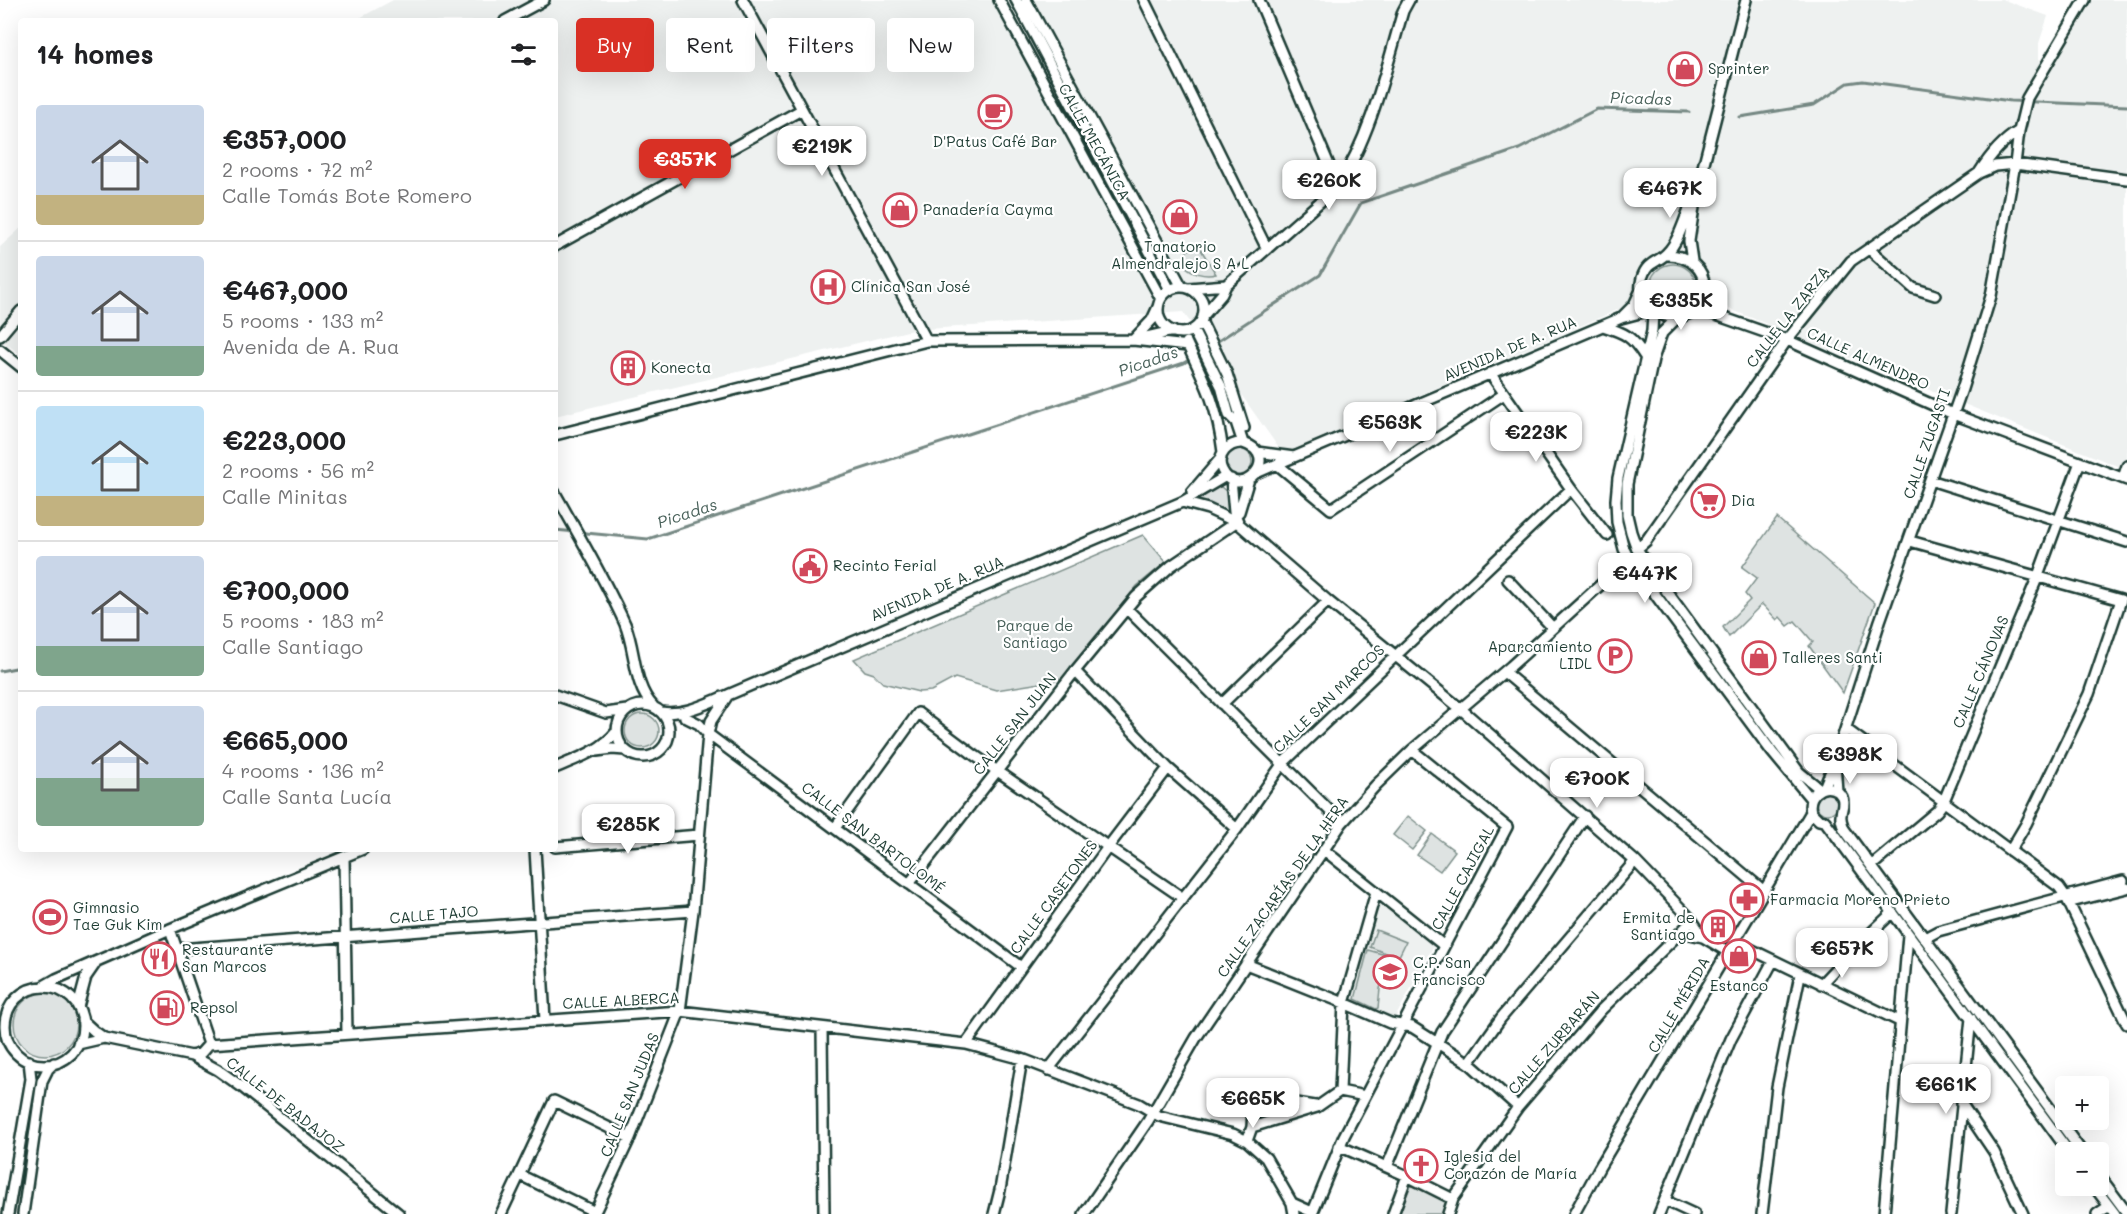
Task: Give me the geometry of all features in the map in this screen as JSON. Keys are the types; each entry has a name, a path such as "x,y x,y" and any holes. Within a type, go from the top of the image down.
{"street":[{"path":"511,18 544,0"},
{"path":"743,0 927,341"},
{"name":"CALLE MECÁNICA","path":"999,0 1160,301"},
{"path":"1016,0 1170,290"},
{"name":"CALLE MECÁNICA","path":"1026,0 1184,287"},
{"path":"1144,0 1267,249"},
{"path":"1259,0 1338,186"},
{"path":"1132,340 1193,330 1222,294 1226,285 1338,186 1352,165 1377,98 1403,11 1409,0"},
{"path":"1695,194 1674,243 1665,255 1649,264 1641,281 1643,298 1652,311 1660,316 1677,318 1685,316 1697,306 1704,291 1702,275 1692,261 1689,241 1695,194 1746,0"},
{"name":"CALLE ZUGASTI","path":"1822,788 1835,761 1846,729 1880,621 1962,389 1991,296 2019,131 2026,103 2085,0"},
{"path":"558,244 801,110"},
{"path":"1979,173 1987,159 2009,136 2019,131"},
{"name":"CALLE LA ZARZA","path":"1637,549 1646,541 1786,340 1851,261 1979,173 1995,166 2015,164 2127,180"},
{"path":"1869,249 1913,288 1935,296"},
{"path":"1665,255 1675,255 1692,261"},
{"path":"1132,340 1152,320 1160,301 1170,290 1226,285"},
{"path":"1184,287 1199,296 1204,309 1202,318 1227,374 1246,444"},
{"name":"AVENIDA DE A. RUA","path":"1621,318 1634,305 1641,290"},
{"path":"1160,301 1161,320 1177,332 1189,348 1215,403 1224,452"},
{"name":"CALLE ALMENDRO","path":"1697,306 1786,340 1953,414 2125,479"},
{"path":"1652,311 1652,331 1618,478 1617,522 1624,549 1629,559 1772,752 1811,799 1811,812 1819,820 1836,818 1844,805 1837,791 1822,788 1799,772 1637,549 1627,515 1627,484 1653,359 1662,333 1677,318"},
{"name":"AVENIDA DE A. RUA","path":"1252,476 1621,318 1652,311"},
{"path":"0,336 18,315"},
{"path":"1603,326 1624,333 1633,339 1645,357"},
{"path":"1193,330 1221,386 1229,415 1236,422 1246,444 1257,452 1297,457"},
{"path":"558,434 927,341 1132,340 1189,348"},
{"path":"0,350 18,365"},
{"path":"1490,373 1571,489 1607,535"},
{"path":"1278,465 1331,508 1504,393"},
{"path":"1229,415 1225,423 1222,471 1229,478 1237,481 1252,476"},
{"path":"1224,452 1232,444 1246,444"},
{"name":"AVENIDA DE A. RUA","path":"1182,502 1206,478 1224,452"},
{"path":"1238,523 1239,511 1252,476 1260,463 1257,452"},
{"name":"CALLE CÁNOVAS","path":"1871,866 1937,811 1943,803 2038,576 2080,462"},
{"path":"2125,479 2127,466"},
{"path":"1229,478 1238,523"},
{"name":"AVENIDA DE A. RUA","path":"657,709 672,714 704,705 1182,502 1229,478"},
{"path":"1930,480 2127,542"},
{"name":"CALLE SAN MARCOS","path":"1048,1070 1237,829 1283,763 1571,489"},
{"path":"558,498 589,552 626,626 638,681 644,697 667,720 669,730 668,740 662,748 644,757 612,748 595,751"},
{"path":"1182,502 1208,509 1238,523 1585,816 1635,861 1691,919 1704,937"},
{"name":"CALLE SAN JUAN","path":"909,884 1075,671 1136,597 1171,566 1238,523"},
{"path":"1910,541 2121,600 2089,694 2026,824 2010,851"},
{"name":"CALLE ZACARÍAS DE LA HERA","path":"1084,1214 1148,1121 1196,1038 1342,823 1412,750 1504,672 1629,559"},
{"path":"1508,580 1553,628"},
{"path":"1222,704 1328,601"},
{"path":"1127,609 1342,823"},
{"path":"1075,671 1168,768 1237,829"},
{"path":"1504,672 1764,891"},
{"path":"625,750 619,741 618,729 621,717 631,708 638,681"},
{"name":"CALLE SAN JUDAS","path":"595,1213 630,1138 680,1011 693,911 708,734 711,721 728,695"},
{"path":"558,696 606,712 643,705 657,709"},
{"path":"704,705 711,721"},
{"name":"AVENIDA DE A. RUA","path":"669,730 674,724 704,705"},
{"path":"606,712 618,729"},
{"path":"835,828 918,713 997,771 1183,898"},
{"path":"685,717 699,724 708,734"},
{"path":"558,767 595,751 608,742 618,729"},
{"path":"1846,729 2059,887 2068,900 2127,1024"},
{"name":"CALLE SAN BARTOLOMÉ","path":"708,734 1021,967"},
{"name":"CALLE CAJIGAL","path":"1312,1213 1340,1146 1365,1096 1507,827 1412,750"},
{"name":"CALLE ZUGASTI","path":"1835,761 1837,791"},
{"name":"CALLE CASETONES","path":"966,1044 1168,768"},
{"path":"1811,799 1822,788"},
{"name":"CALLE MÉRIDA","path":"1574,1214 1599,1168 1811,812"},
{"path":"1840,814 1844,830 2075,1142"},
{"path":"1387,1167 1442,1032 1585,816"},
{"path":"1825,821 2062,1142"},
{"path":"558,847 699,835"},
{"path":"1324,849 1443,945"},
{"path":"42,987 170,929 356,852"},
{"path":"535,852 545,1020"},
{"path":"344,857 347,1034"},
{"path":"1469,1063 1501,1018 1635,861"},
{"path":"1925,938 1938,931 2125,885"},
{"path":"1340,1091 1344,1003 1376,892"},
{"name":"CALLE TAJO","path":"178,949 693,911"},
{"path":"1821,984 1892,913"},
{"name":"CALLE ZURBARÁN","path":"1448,1214 1453,1199 1518,1107 1601,1010 1681,932 1691,919"},
{"path":"170,929 209,1044 201,1053 192,1056"},
{"path":"1681,932 1704,937 1728,952"},
{"path":"1884,1214 1908,934"},
{"path":"1734,941 1899,1021"},
{"path":"1659,1214 1731,1039 1773,961"},
{"path":"78,1007 86,977 97,962"},
{"path":"1246,964 1390,1023 1412,1027 1469,1063 1518,1107"},
{"path":"1762,1214 1777,1087 1800,975"},
{"path":"0,1006 11,1004 30,989 42,987 57,989 68,996 78,1007 82,1020 82,1031 78,1044 70,1055 55,1062 38,1065 28,1061 15,1051 3,1027 11,1004"},
{"name":"CALLE ALBERCA","path":"209,1044 680,1011 966,1044 1022,1059 1139,1104 1159,1116 1233,1134 1247,1141"},
{"path":"1951,1214 1971,1018"},
{"name":"CALLE DE BADAJOZ","path":"82,1020 104,1038 192,1056 218,1070 399,1214"},
{"path":"822,1028 824,1214"},
{"name":"CALLE DE BADAJOZ","path":"78,1044 104,1038"},
{"path":"994,1214 1022,1059"},
{"path":"8,1214 31,1079 28,1061"},
{"path":"23,1214 42,1081 48,1069 55,1062"},
{"path":"1252,1127 1317,1107 1340,1091 1365,1096"},
{"path":"1294,1214 1292,1203 1266,1158 1247,1141 1252,1127 1254,1102 1260,1097 1317,1107"},
{"path":"501,1214 554,1101 630,1138"},
{"path":"1961,1103 1994,1152 2023,1214"},
{"path":"1340,1146 1453,1199"},
{"path":"520,1175 595,1213"},
{"path":"1393,1214 1407,1176"},
{"path":"2109,1189 2127,1213"},
{"path":"2097,1214 2112,1210 2101,1196"},
{"path":"1666,1201 1694,1214"},
{"path":"1292,1203 1312,1213"}],"shaded area":[{"path":"393,0 2004,0 2048,16 2039,43 2039,62 2050,52 2081,0 2127,0 2127,470 1673,286 1283,454 1183,312 912,330 558,415 558,18 360,18"},
{"path":"18,231 18,353 0,339 0,247"},
{"name":"C.P. San Francisco","path":"1380,899 1383,906 1434,945 1396,1016 1398,1021 1353,1000"}],"green space":[{"path":"1200,248 1216,274 1198,274 1184,265 1187,250"},
{"path":"1673,264 1689,271 1696,287 1689,303 1673,310 1657,303 1650,287 1657,271"},
{"path":"1239,449 1248,453 1252,462 1248,471 1239,475 1230,471 1226,462 1230,453"},
{"path":"1217,487 1221,487 1228,493 1230,509 1228,513 1196,502"},
{"path":"1777,518 1875,603 1843,693 1809,646 1813,642 1795,621 1788,626 1780,617 1777,620 1762,604 1729,637 1723,627 1750,600 1745,594 1757,578 1742,567"},
{"name":"Parque de Santiago","path":"1143,535 1166,562 1137,586 1064,677 1053,681 996,690 955,678 931,691 919,692 883,683 874,674 865,671 854,659"},
{"path":"642,714 654,719 659,731 654,743 642,748 630,743 625,731 630,719"},
{"path":"1827,792 1835,795 1838,803 1835,811 1827,814 1819,811 1816,803 1819,795"},
{"path":"1408,816 1427,831 1412,850 1393,835"},
{"path":"1432,834 1455,851 1440,871 1417,855"},
{"path":"1376,930 1406,942 1398,958 1370,947"},
{"path":"1368,950 1389,956 1376,1009 1355,999"},
{"path":"45,993 57,995 67,1002 74,1012 76,1024 74,1036 67,1046 57,1053 45,1055 33,1053 23,1046 16,1036 14,1024 16,1012 23,1002 33,995"},
{"path":"1411,1185 1447,1199 1442,1214 1399,1214"}],"waterway":[{"name":"Picadas","path":"1740,117 1814,105 1848,83 1863,81 2011,101 2127,106"},
{"name":"Picadas","path":"558,530 648,539 1184,363 1320,275 1361,203 1519,149 1597,109 1689,112"},
{"name":"Picadas","path":"0,671 18,668"}],"place":[{"name":"Sprinter","path":"1685,69"},
{"name":"D'Patus Café Bar","path":"995,112"},
{"name":"Panadería Cayma","path":"900,210"},
{"name":"Tanatorio Almendralejo S A L","path":"1180,217"},
{"name":"Clínica San José","path":"828,287"},
{"name":"Konecta","path":"628,368"},
{"name":"Dia","path":"1708,501"},
{"name":"Recinto Ferial","path":"810,566"},
{"name":"Aparcamiento LIDL","path":"1615,656"},
{"name":"Talleres Santi","path":"1759,658"},
{"name":"Farmacia Moreno Prieto","path":"1747,900"},
{"name":"Gimnasio Tae Guk Kim","path":"50,917"},
{"name":"Ermita de Santiago","path":"1718,927"},
{"name":"Estanco","path":"1739,956"},
{"name":"Restaurante San Marcos","path":"159,959"},
{"name":"C.P. San Francisco","path":"1390,972"},
{"name":"Repsol","path":"167,1008"},
{"name":"Iglesia del Corazón de María","path":"1421,1166"}]}
